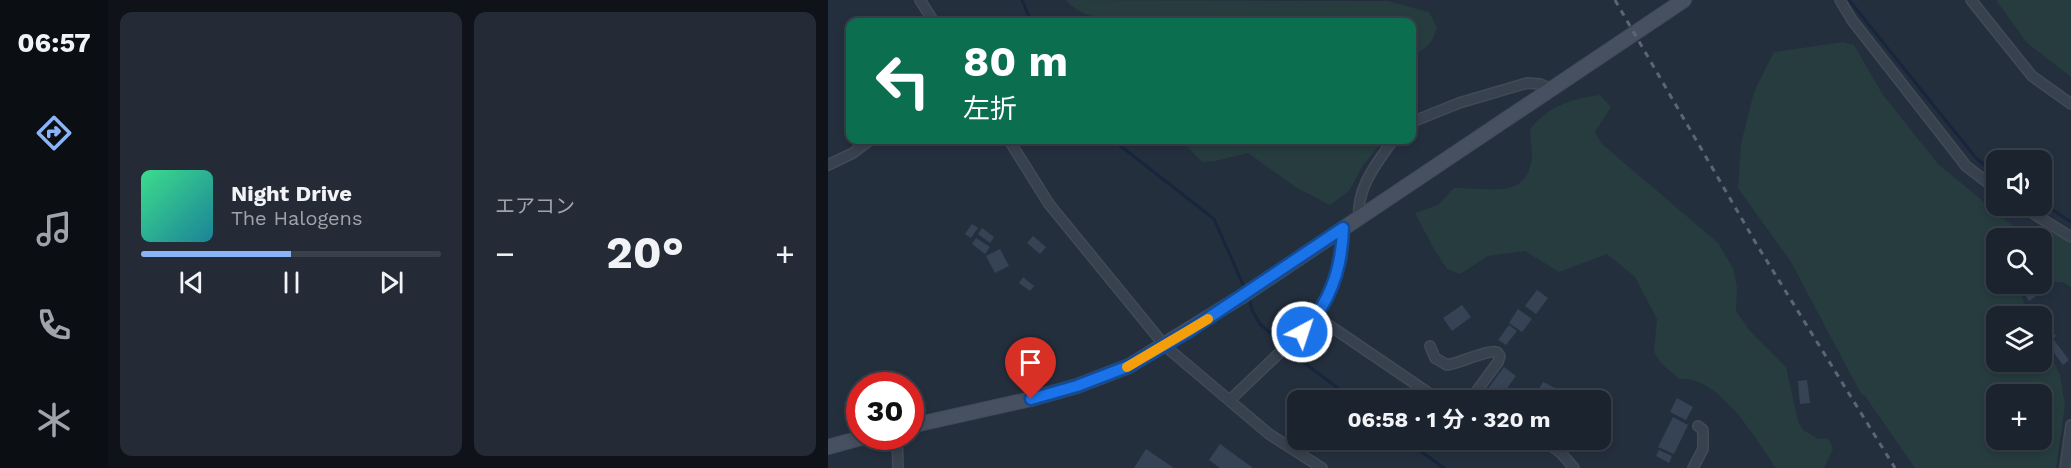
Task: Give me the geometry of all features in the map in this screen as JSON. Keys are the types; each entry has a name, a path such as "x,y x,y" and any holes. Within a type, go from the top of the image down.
{"street":[{"path":"920,0 931,18"},
{"path":"924,423 1077,386 1129,366 1165,346 1684,0"},
{"path":"1840,0 1852,20 1966,166 1986,181"},
{"path":"1971,0 2032,76 2071,104"},
{"path":"1416,120 1459,102 1527,83 1540,84 1552,89"},
{"path":"828,165 853,153 865,144"},
{"path":"1012,144 1049,204 1165,346 1184,365 1230,400 1269,434 1322,468"},
{"path":"1359,218 1358,204 1363,188 1391,144"},
{"path":"2037,216 2071,237"},
{"path":"1230,400 1317,317 1337,274 1342,255 1343,228"},
{"path":"1317,317 1423,390"},
{"path":"1430,346 1435,358 1447,364 1471,359 1489,351 1497,352 1500,356 1498,362 1477,390"},
{"path":"2065,468 2071,425"},
{"path":"1694,468 1704,442 1703,430 1698,426"},
{"path":"828,447 846,442"},
{"path":"897,450 898,468"},
{"path":"1557,450 1574,468"}],"green space":[{"path":"1066,0 1388,1 1429,12 1437,28 1429,44 1416,55 1416,18 1099,18 1070,5"},
{"path":"1996,0 2071,0 2071,77 2027,43"},
{"path":"1843,42 1854,45 1883,95 1938,164 1986,204 1986,216 2001,216 2014,227 2020,228 1986,228 1986,294 2021,294 2025,306 1986,306 1986,372 2052,372 2052,358 2060,375 2065,405 2056,468 1915,468 1865,396 1861,394 1791,262 1738,188 1741,144 1754,92 1774,52"},
{"path":"1600,95 1611,107 1595,132 1602,144 1718,243 1733,268 1737,288 1736,311 1750,331 1786,367 1798,421 1803,430 1818,439 1828,438 1833,449 1824,468 1776,468 1747,426 1722,398 1694,380 1679,379 1660,362 1654,352 1657,319 1635,277 1607,254 1559,272 1525,251 1488,256 1460,274 1447,269 1434,249 1415,213 1438,205 1454,188 1504,189 1515,186 1529,169 1532,154 1530,130 1536,122 1552,110 1570,101"},
{"path":"1185,144 1381,144 1363,165 1349,191 1330,205 1297,188 1248,153 1202,162"},
{"path":"2052,233 2061,235 2071,244 2071,287 2063,282 2052,282"}],"building":[{"path":"972,224 978,228 971,238 965,234"},
{"path":"982,228 994,237 990,243 978,234"},
{"path":"1033,236 1046,247 1040,254 1027,243"},
{"path":"976,238 990,247 985,254 972,244"},
{"path":"1000,249 1009,266 995,273 986,256"},
{"path":"1023,277 1034,286 1030,291 1019,283"},
{"path":"1537,290 1548,298 1536,314 1525,306"},
{"path":"2025,294 2039,294 2029,301"},
{"path":"1462,305 1471,317 1452,331 1443,318"},
{"path":"1518,309 1532,319 1522,332 1509,323"},
{"path":"1509,325 1517,331 1506,345 1498,340"},
{"path":"2054,340 2069,360 2063,365 2052,350"},
{"path":"1504,367 1516,376 1506,390 1487,390"},
{"path":"1807,380 1810,403 1800,404 1798,381"},
{"path":"1543,382 1559,390 1541,390 1539,389"},
{"path":"1677,398 1693,407 1686,420 1670,412"},
{"path":"1673,417 1688,425 1674,454 1658,447"},
{"path":"1220,444 1253,468 1220,468 1209,460"},
{"path":"1146,449 1174,468 1134,468"},
{"path":"1659,450 1672,456 1669,463 1656,456"}],"waterway":[{"path":"1022,0 1029,18"},
{"path":"1849,0 1976,158 1986,166"},
{"path":"1118,144 1214,219 1245,289"},
{"path":"2052,210 2071,222"},
{"path":"1249,298 1252,310 1260,324 1307,365 1341,390"},
{"path":"1419,450 1444,468"}],"railway":[{"path":"1615,0 1757,245 1895,468"}],"slow traffic":[{"path":"1127,367 1208,319"}],"route":[{"path":"1031,399 1077,386 1129,366 1189,331 1343,228 1342,255 1328,297 1317,317 1302,332"}]}
